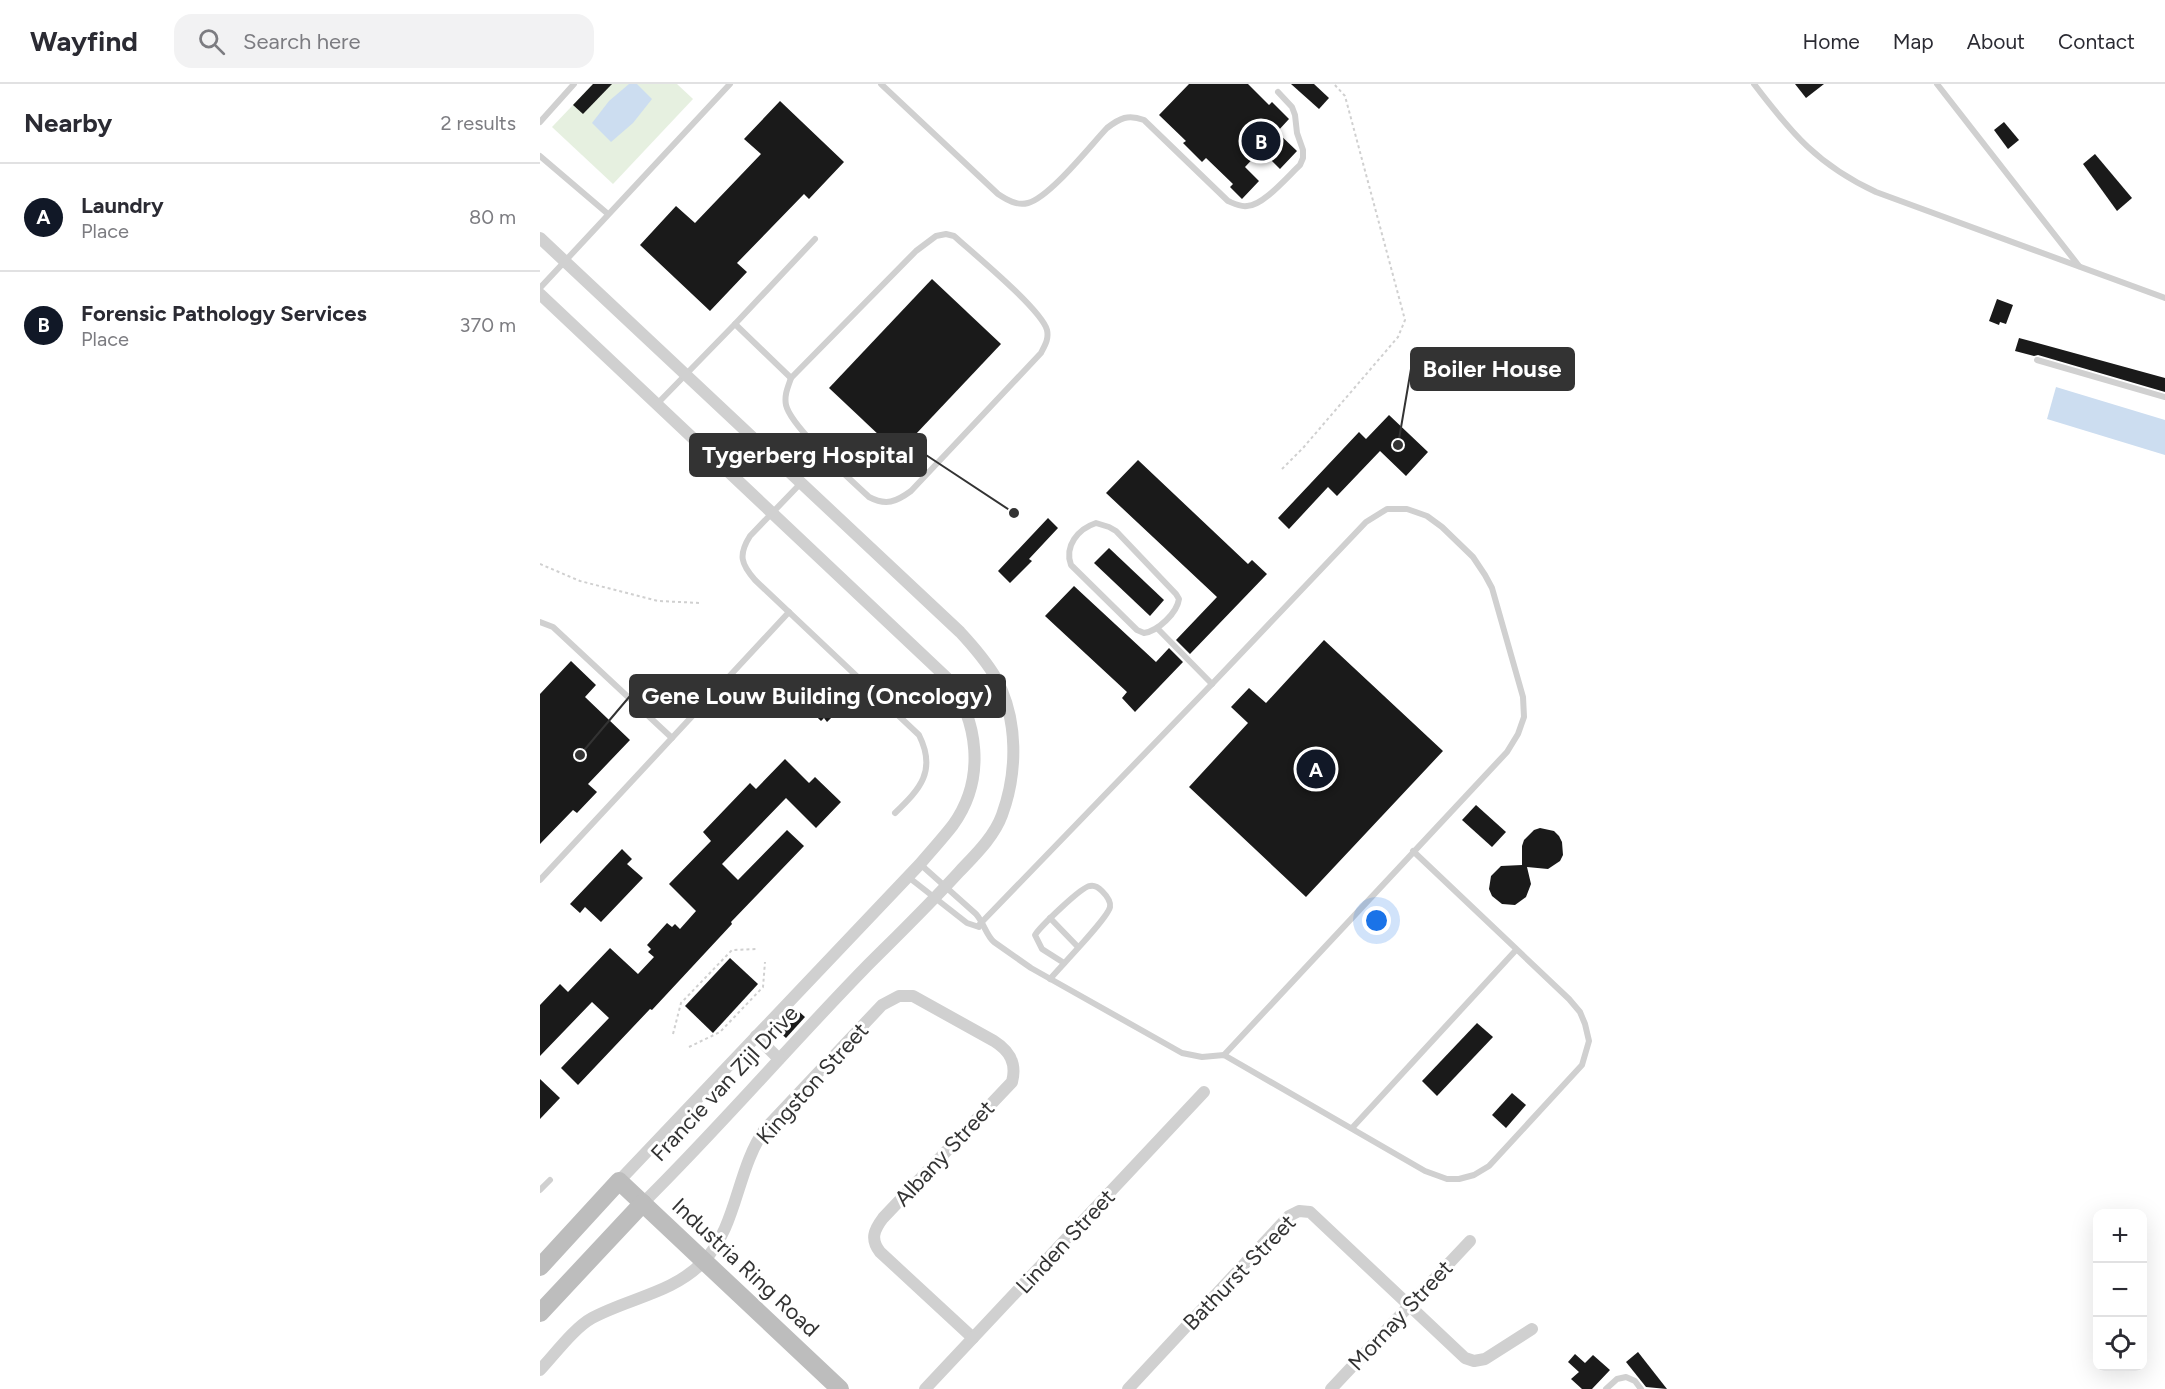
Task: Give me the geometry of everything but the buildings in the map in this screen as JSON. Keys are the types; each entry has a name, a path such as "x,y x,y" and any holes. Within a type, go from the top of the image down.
{"street":[{"name":"Francie van Zijl Drive","path":"540,238 960,632 978,652 996,679 1010,716 1014,752 1010,787 1002,814 990,837 540,1313"},
{"name":"Francie van Zijl Drive","path":"540,294 946,677 954,687 966,711 971,725 975,754 970,788 963,808 952,826 920,864 540,1267"},
{"name":"Kingston Street","path":"540,1370 588,1320 672,1285 704,1261 724,1231 751,1154 765,1129 882,1005 899,996"},
{"name":"Albany Street","path":"899,996 919,998 994,1041 1004,1047 1013,1062 1012,1082 884,1218 873,1235 874,1245 880,1252 973,1338"},
{"path":"756,1036 779,1059"},
{"name":"Linden Street","path":"925,1389 1204,1092"},
{"name":"Industria Ring Road","path":"619,1181 840,1389"},
{"name":"Bathurst Street","path":"1128,1389 1289,1216 1299,1211 1310,1212 1409,1306"},
{"name":"Mornay Street","path":"1335,1388 1470,1241"},
{"path":"1409,1306 1455,1351 1474,1361 1485,1359 1532,1329"}],"lane":[{"path":"540,122 574,84"},
{"path":"540,288 730,84"},
{"path":"881,84 998,194 1011,203 1027,204 1043,196 1107,128 1119,119 1132,116 1144,120 1228,201 1249,207 1260,203 1300,165 1304,158 1292,107 1278,92"},
{"path":"1754,84 1800,142 1850,180 1876,192 2165,298"},
{"path":"1937,84 2079,266"},
{"path":"540,156 609,214"},
{"path":"946,234 954,236 1038,313 1048,332 1047,341 1041,352 911,491 890,503 869,498 796,424 786,404 785,394 791,378 916,251 936,236 946,234"},
{"path":"657,404 815,239"},
{"path":"735,324 791,378"},
{"path":"2037,360 2165,397"},
{"path":"801,483 750,536 743,547 743,562 755,580 919,735 926,753 926,772 914,795 895,813"},
{"path":"980,924 1366,522 1387,508 1407,509 1427,516 1442,526 1473,557 1492,588 1519,680 1524,717 1518,734 1507,752 1224,1055"},
{"path":"1102,524 1116,531 1176,594 1179,599 1177,608 1157,628 1144,633 1137,630 1074,570 1068,551 1071,543 1090,525 1102,524"},
{"path":"540,880 789,612"},
{"path":"540,622 553,627 672,738"},
{"path":"1157,628 1212,684"},
{"path":"920,864 988,930 990,938 999,946 1050,978 1182,1053 1202,1057 1224,1055 1287,1093 1353,1127 1425,1172 1447,1179 1459,1179 1474,1175 1489,1166 1580,1069 1589,1041 1580,1012 1569,999 1413,851"},
{"path":"907,876 967,923 980,924"},
{"path":"1050,978 1064,963 1110,910 1109,901 1102,891 1095,887 1089,885 1084,887 1035,935 1035,940 1042,949 1064,963"},
{"path":"1050,918 1077,947"},
{"path":"1353,1127 1516,950"},
{"path":"540,1190 550,1180"},
{"path":"1606,1389 1617,1379 1626,1377 1635,1381 1641,1389"}],"path":[{"path":"1282,469 1303,448 1398,337 1405,320 1345,96 1334,84"},
{"path":"540,564 580,581 658,601 700,603"},
{"path":"673,1034 681,1003 732,950 756,949"},
{"path":"689,1047 720,1032 763,987 765,962"}],"green space":[{"path":"593,84 677,84 693,99 613,184 552,127"}],"water":[{"path":"629,84 637,84 652,99 633,123 611,142 592,123 609,101"},
{"path":"2056,387 2165,420 2165,455 2047,419"}],"place":[{"name":"Forensic Pathology Services","path":"1261,141"},
{"name":"Boiler House","path":"1398,445"},
{"name":"Tygerberg Hospital","path":"1014,513"},
{"name":"Gene Louw Building (Oncology)","path":"580,755"},
{"name":"Laundry","path":"1316,769"}]}
